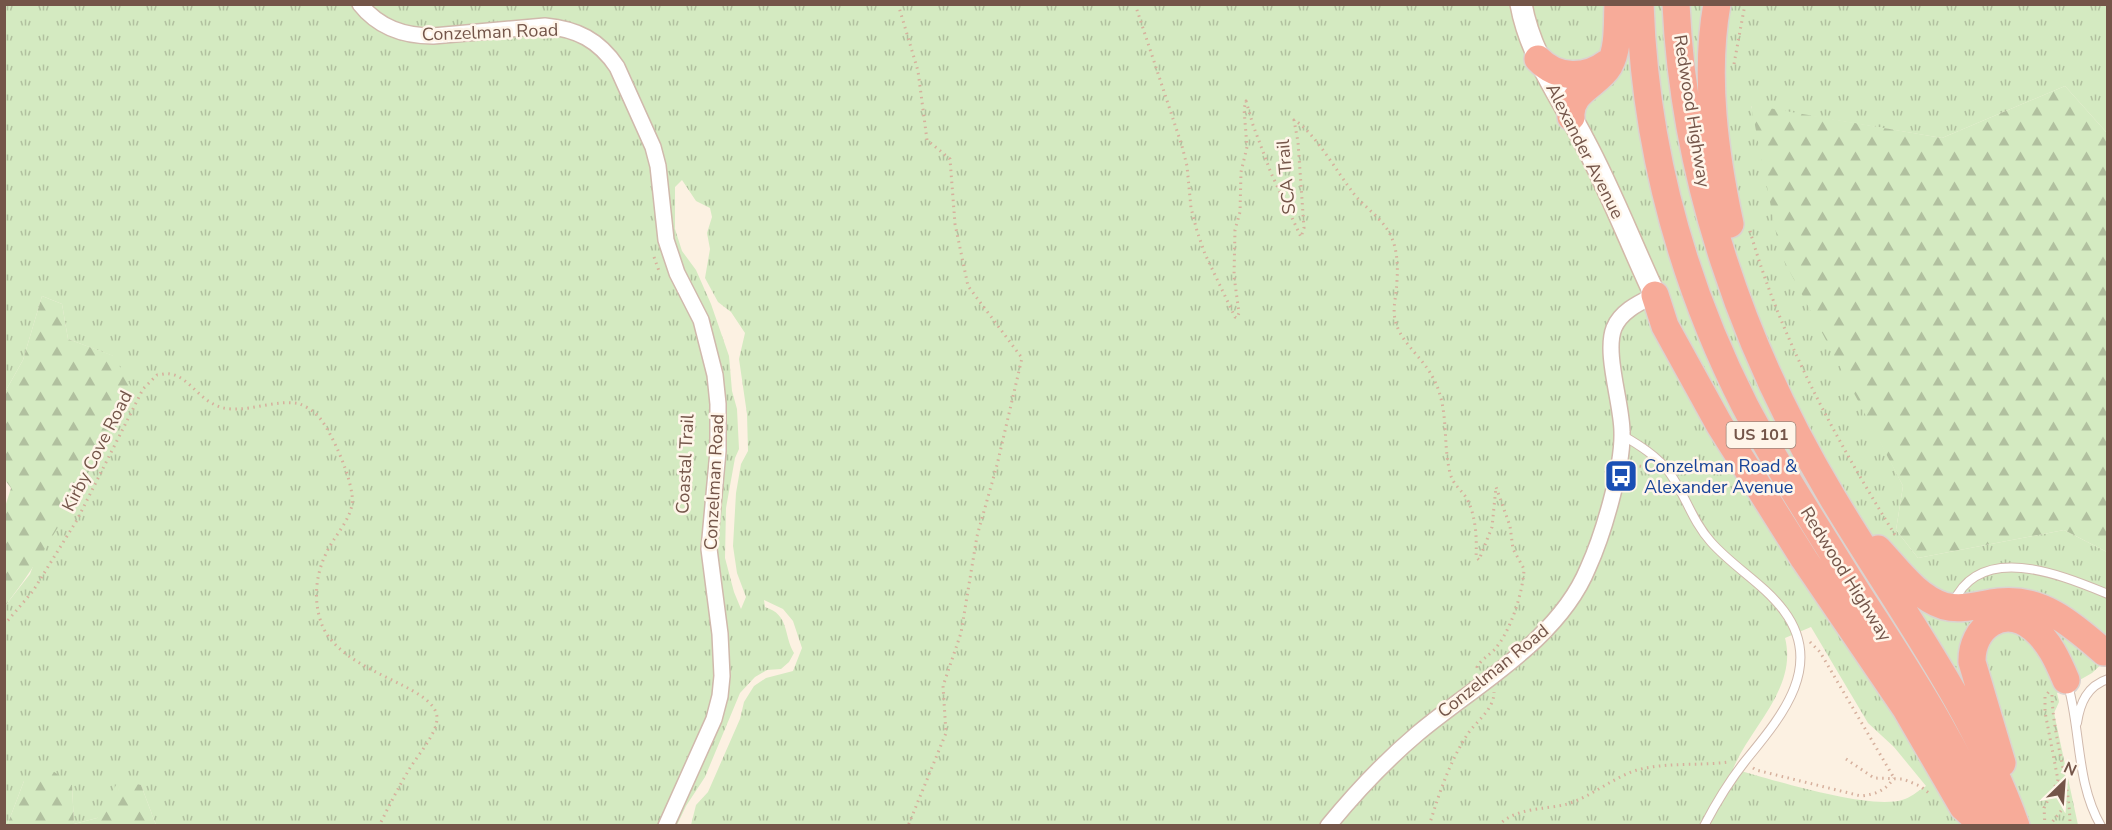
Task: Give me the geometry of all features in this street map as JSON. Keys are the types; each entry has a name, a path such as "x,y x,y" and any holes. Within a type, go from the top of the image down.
{"highway":[{"path":"1571,117 1571,106 1575,98 1604,73 1613,55 1618,4"},
{"name":"Redwood Highway","path":"1640,4 1645,83 1664,187 1692,283 1716,345 1745,406 1777,464 1943,729 1974,789 2006,823"},
{"name":"Redwood Highway","path":"1676,4 1683,75 1699,171 1716,235 1756,348 1785,413 1833,499 1971,726 1996,777 2006,823"},
{"path":"1717,7 1713,70 1718,153 1756,348"},
{"path":"1539,59 1555,71 1579,75 1608,63 1613,55"},
{"path":"1655,295 1661,316 1679,353 1741,459 1906,710 1963,807 1983,825"},
{"path":"1833,499 1913,586 1933,601 1951,607 1974,607 2006,601 2032,604 2062,618 2106,654"},
{"path":"2006,823 1998,745 1974,668 1973,651 1976,639 1986,626 1996,620 2010,619 2024,622 2036,630 2045,642 2059,684"}],"main road":[{"name":"Alexander Avenue","path":"1521,4 1529,35 1539,59 1591,154 1655,295"}],"street":[{"name":"Conzelman Road","path":"360,4 377,21 395,31 416,36 545,26 580,33 597,43 617,67 653,147 658,166 666,240 677,273 706,336 715,375 719,426 709,549 720,633 722,676 720,696 714,719 666,825"},
{"name":"Conzelman Road","path":"1328,825 1395,753 1481,674 1550,626 1573,598 1581,585 1596,548 1618,465 1622,435 1611,347 1613,330 1618,320 1627,311 1655,295"}],"lane":[{"path":"1622,435 1664,466 1674,479 1697,524 1709,540 1775,599 1795,629 1800,644 1802,660 1796,684 1772,728 1746,760 1704,825"},
{"path":"1951,607 1958,591 1970,579 1991,570 2010,568 2058,575 2108,594"},
{"path":"2076,734 2078,714 2085,695 2097,683 2108,679"},
{"path":"2059,684 2076,734 2088,794 2101,825"}],"path":[{"path":"898,4 918,71 927,140 950,159 955,224 969,286 1022,358 997,465 977,536 960,633 943,686 946,733 908,825"},
{"name":"SCA Trail","path":"1135,4 1182,146 1197,231 1205,254 1235,317 1237,318 1239,313 1234,276 1235,230 1240,212 1241,172 1246,147 1246,101 1252,125 1271,174 1301,237 1304,228 1298,142 1294,120 1309,134 1347,182 1352,192 1377,216 1390,235 1397,262 1394,314 1396,324 1433,376 1440,393 1445,411 1446,456 1453,483 1468,503 1475,526 1476,557 1479,560 1482,555 1492,527 1496,487 1510,526 1513,549 1524,569 1519,595 1502,639 1481,674"},
{"path":"1733,68 1745,4"},
{"path":"1749,227 1768,286 1808,380 1842,447 1896,537"},
{"path":"654,254 660,273"},
{"name":"Kirby Cove Road","path":"4,626 33,591 77,520 143,389 157,375 171,374 185,381 210,403 230,409 253,409 286,403 302,405 317,414 328,432 351,489 352,504 346,521 322,561 317,578 316,596 319,618 325,634 355,662 424,696 435,710 437,718 434,731 407,771 379,825"},
{"path":"1628,470 1638,466 1653,470"},
{"path":"1795,629 1820,652 1894,778"},
{"path":"1429,825 1457,750 1476,722 1493,703 1494,692 1481,674"},
{"path":"2059,684 2052,712 2070,801 2070,825"},
{"path":"2047,825 2043,808 2058,780 2045,712 2045,697 2059,684"},
{"path":"2108,730 2108,749"},
{"path":"1846,759 1874,778 1894,778 1911,782 1935,798"},
{"path":"1498,825 1502,820 1526,811 1565,805 1579,800 1606,784 1638,770 1681,764 1746,760 1756,770 1861,796 1887,788 1894,778"},
{"path":"2047,825 2070,801"}],"green space":[{"path":"5,5 2107,5 2107,133 2065,86 1942,138 1751,106 1843,369 1903,486 1896,530 1918,558 2064,530 2107,552 2107,659 2092,673 2057,693 2059,702 2054,713 2078,825 691,825 696,805 708,792 740,719 744,702 754,686 766,678 793,671 802,648 793,621 783,609 764,600 765,607 773,610 782,620 794,653 781,669 767,670 755,677 740,693 705,777 677,825 156,825 141,785 97,818 74,824 72,785 24,781 8,823 4,821 5,606 30,574 113,356 68,339 62,304 42,296 23,360 5,392","holes":["682,180 696,201 710,208 712,217 707,233 710,249 705,278 718,302 731,312 745,333 739,359 747,414 748,451 741,464 736,493 733,546 737,573 746,597 741,609 725,558 726,508 735,458 739,449 737,409 732,391 729,356 711,304 696,270 682,251 675,229 675,187","1811,627 1868,723 1894,747 1926,786 1911,796 1886,802 1866,801 1794,786 1733,769 1779,690 1785,674 1787,656 1785,638"]},
{"path":"2065,86 2107,133 2107,552 2064,530 1918,558 1896,530 1903,486 1780,253 1751,105 1942,138"},
{"path":"42,296 62,304 68,339 114,356 131,387 89,472 58,527 5,606 5,507 11,488 5,480 5,392 23,360"},
{"path":"49,768 72,785 74,824 97,818 119,780 141,785 156,825 5,825 5,821 8,823 24,781"}],"place":[{"name":"Conzelman Road & Alexander Avenue","path":"1621,476"}]}
